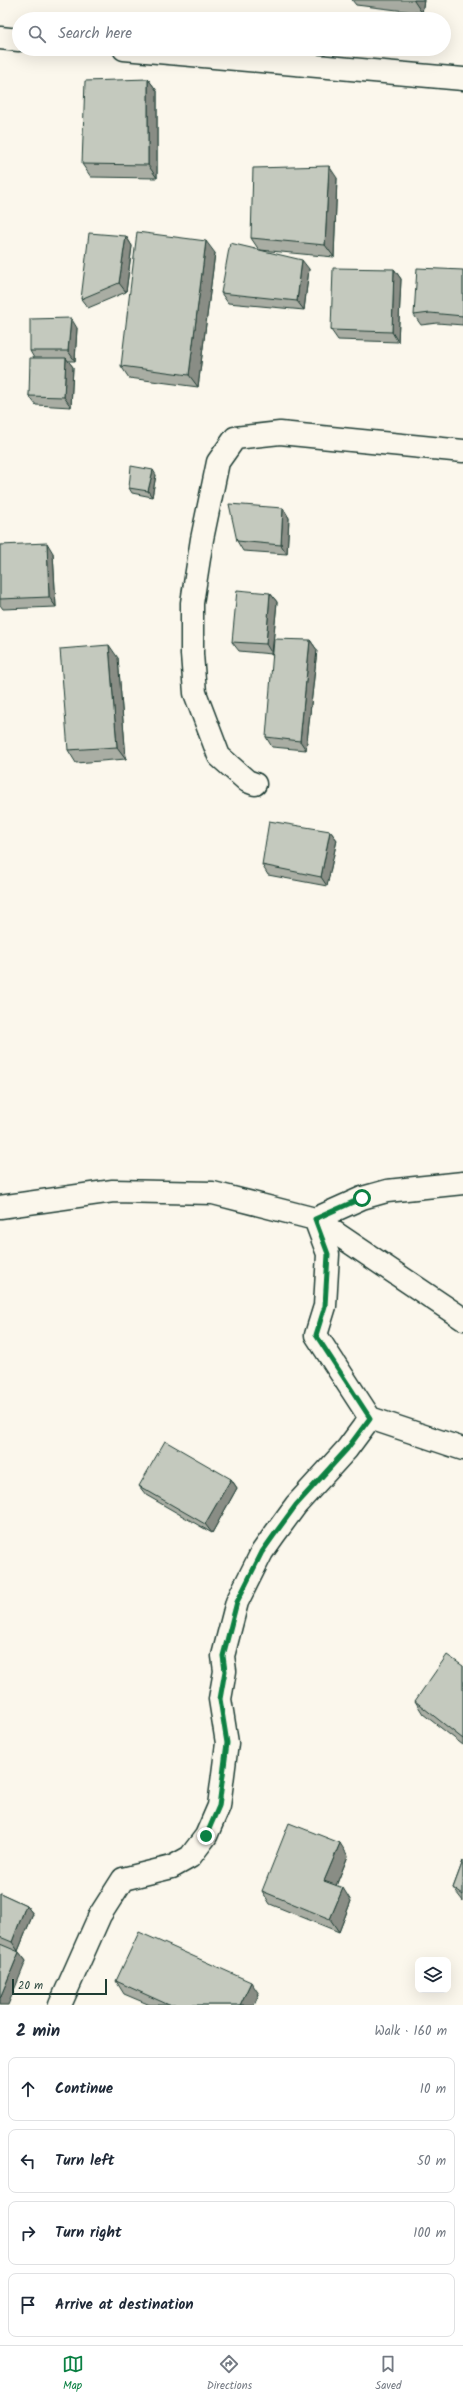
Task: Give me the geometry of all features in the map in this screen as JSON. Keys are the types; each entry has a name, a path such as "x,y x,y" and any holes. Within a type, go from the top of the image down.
{"street":[{"path":"0,38 12,39"},
{"path":"203,56 463,79"},
{"path":"255,784 248,781 219,756 195,693 192,654 192,603 202,539 218,462 235,438 280,434 463,451"},
{"path":"315,1219 362,1198 387,1191 463,1183"},
{"path":"0,1207 112,1191 213,1193 315,1219 463,1319"},
{"path":"315,1219 328,1254 325,1306 316,1335 370,1418 463,1449"},
{"path":"60,2005 100,1915 123,1879 172,1867 190,1857 206,1836 219,1806 227,1743 220,1699 225,1671 223,1656 237,1602 262,1552 274,1535 296,1505 347,1449 370,1418"}],"building":[{"path":"148,79 148,165 82,164 85,81"},
{"path":"329,166 325,245 251,238 253,168"},
{"path":"137,232 206,241 189,375 121,366"},
{"path":"89,233 126,236 119,283 81,299"},
{"path":"230,243 302,260 297,301 221,293"},
{"path":"333,268 394,269 392,332 331,330"},
{"path":"417,268 463,270 463,316 430,313 414,315"},
{"path":"71,318 68,351 30,351 30,319"},
{"path":"30,358 66,358 64,397 29,396"},
{"path":"131,466 153,470 148,491 129,488"},
{"path":"229,504 283,508 281,545 237,541"},
{"path":"47,543 49,597 0,599 0,545"},
{"path":"237,590 270,593 266,644 232,642"},
{"path":"274,639 310,640 300,741 266,737"},
{"path":"109,645 117,747 68,750 60,649"},
{"path":"269,821 330,831 321,877 262,865"},
{"path":"165,1441 231,1479 205,1524 139,1486"},
{"path":"447,1655 463,1666 463,1739 415,1701"},
{"path":"289,1823 340,1843 324,1881 343,1888 330,1919 262,1891"},
{"path":"463,1861 463,1895 453,1888"},
{"path":"0,1893 26,1905 12,1942 0,1937"},
{"path":"139,1932 251,1982 240,2005 169,2005 116,1981"},
{"path":"0,1944 19,1952 0,1998"}],"route":[{"path":"206,1836 219,1806 227,1743 221,1719 220,1699 225,1671 223,1656 237,1602 262,1552 274,1535 296,1505 315,1486 347,1449 370,1418 316,1335 325,1306 328,1254 315,1219 362,1198"}]}
